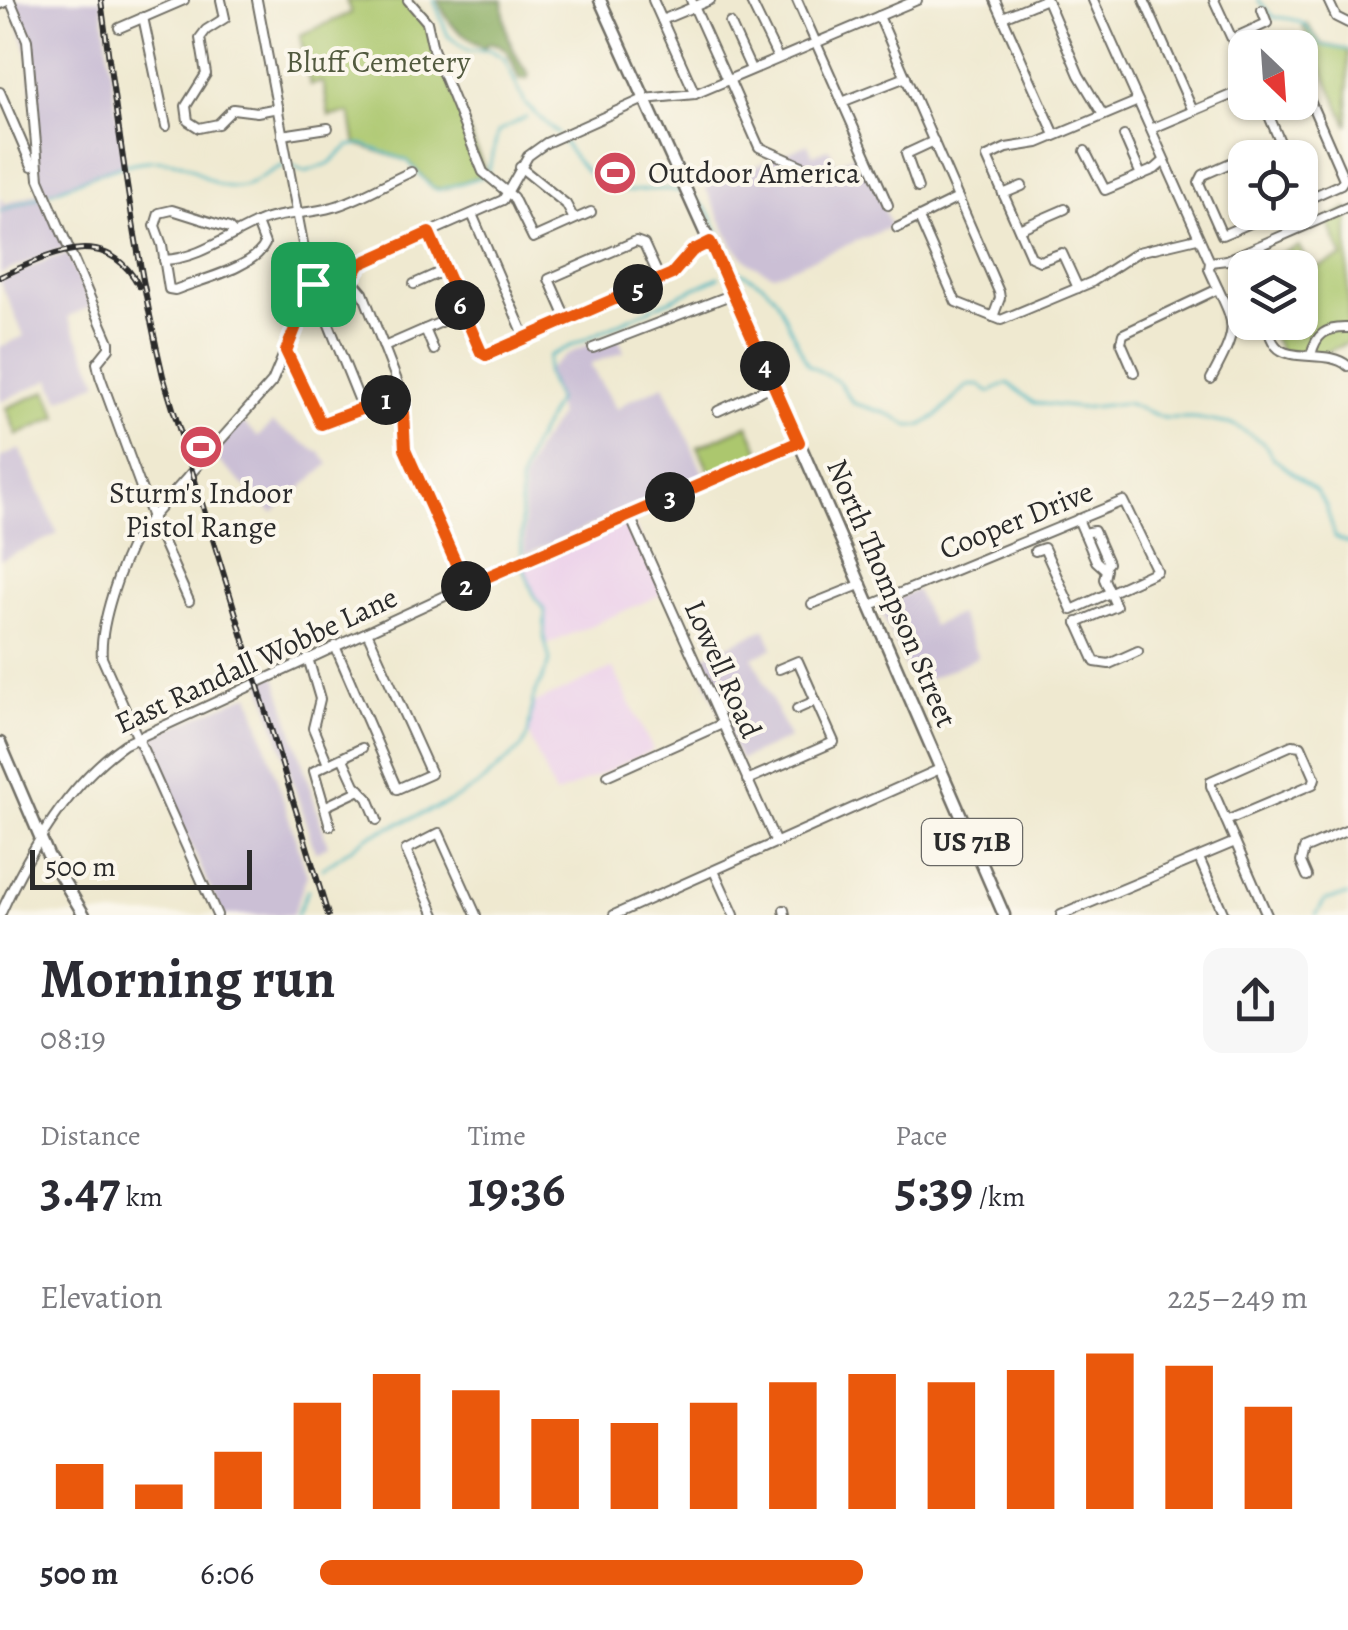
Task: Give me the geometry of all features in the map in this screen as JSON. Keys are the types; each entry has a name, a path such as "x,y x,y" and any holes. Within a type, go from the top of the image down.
{"main road":[{"name":"North Thompson Street","path":"600,0 734,294 914,702 940,770"},
{"path":"0,743 52,864 84,915"},
{"name":"US 71B","path":"940,770 1004,915"}],"street":[{"path":"119,28 184,0"},
{"path":"221,0 225,18 200,38 206,74 186,106 188,122 199,128 218,124 233,109 257,112 278,108"},
{"path":"257,0 313,284 363,409"},
{"path":"408,0 426,22 432,49 484,172 514,198 532,238 592,212"},
{"path":"653,0 695,94"},
{"path":"662,20 693,3 710,0"},
{"path":"750,0 778,58"},
{"path":"351,279 360,264 498,203 508,194 520,167 538,147 644,99 695,94 916,0"},
{"path":"995,0 1055,136"},
{"path":"1003,18 1045,0 1079,75 1103,115"},
{"path":"1093,0 1233,322 1234,332 1211,379"},
{"path":"1144,0 1193,111"},
{"path":"1214,0 1228,30"},
{"path":"1328,0 1338,20 1348,22"},
{"path":"6,1 27,40 40,179 109,342 98,367 151,514 189,601"},
{"path":"801,1 888,205"},
{"path":"693,3 759,147 822,176"},
{"path":"1252,30 1268,23 1262,10"},
{"path":"879,16 999,292 993,317"},
{"path":"143,18 166,126"},
{"path":"730,23 751,70"},
{"path":"842,102 906,77"},
{"path":"0,92 32,166"},
{"path":"1150,129 1228,96"},
{"path":"656,125 658,108 668,99"},
{"path":"1078,288 1060,253 1033,260 987,157 1055,136 1138,100"},
{"path":"614,113 618,122"},
{"path":"1318,120 1344,181 1318,194"},
{"path":"1050,124 1059,130 1070,129"},
{"path":"282,134 328,128"},
{"path":"1124,136 1141,175"},
{"path":"918,188 906,154 934,141"},
{"path":"23,144 36,145"},
{"path":"1085,152 1103,189 1166,165"},
{"path":"1222,235 1199,179 1228,164"},
{"path":"520,167 566,204 574,219"},
{"path":"164,260 188,257 282,214 336,207 411,172"},
{"path":"1003,194 1022,186"},
{"path":"897,228 958,198"},
{"path":"1210,262 1227,260 1348,207"},
{"path":"1019,229 1065,209"},
{"path":"234,234 226,227 165,210 157,216 168,287 174,290 228,270 263,251 265,244 257,223"},
{"path":"472,214 526,337"},
{"path":"919,218 956,302 1004,320 1095,280 1134,254 1198,242 1234,230"},
{"path":"429,233 484,354 672,274 692,251 710,242"},
{"path":"567,320 549,279 636,240 644,244 660,279"},
{"path":"414,284 445,270"},
{"path":"313,284 351,279"},
{"path":"351,279 362,293 402,394 405,449 466,586"},
{"path":"216,915 101,652 126,554 151,514 272,382 313,284"},
{"path":"1134,372 1122,342 1123,334 1218,289"},
{"path":"594,348 734,294"},
{"path":"384,347 464,312"},
{"path":"1311,355 1320,334 1348,328"},
{"path":"425,329 434,350"},
{"path":"1273,340 1276,348 1288,353 1337,358 1348,366"},
{"path":"286,351 321,424 402,394"},
{"path":"718,411 774,386"},
{"name":"East Randall Wobbe Lane","path":"0,915 27,861 55,819 102,761 138,737 466,586 799,442"},
{"name":"Cooper Drive","path":"871,605 1124,501 1157,571 1110,592"},
{"name":"Lowell Road","path":"629,514 776,843"},
{"path":"1077,622 1116,606 1104,579 1104,566 1096,561 1078,519"},
{"path":"1036,551 1044,548 1054,582 1072,610 1095,662 1109,664 1138,651"},
{"path":"812,604 862,584"},
{"path":"1072,610 1110,592"},
{"path":"335,646 398,788 430,774 367,632"},
{"path":"308,658 320,699 313,728 328,764"},
{"path":"747,780 834,742 798,660 779,669"},
{"path":"797,708 816,700"},
{"path":"608,774 722,724"},
{"path":"1226,821 1315,782 1298,744 1210,781 1226,821 1267,915"},
{"path":"330,826 314,771 362,748"},
{"path":"343,758 377,820"},
{"path":"614,915 940,770"},
{"path":"324,807 360,790"},
{"path":"31,816 43,824 55,819"},
{"path":"1308,876 1301,862 1304,849 1348,830"},
{"path":"434,915 406,850 440,833 476,915"},
{"path":"1061,915 1235,842"},
{"path":"27,861 38,854 52,864"},
{"path":"1198,858 1224,915"},
{"path":"714,871 734,915"}],"shaded area":[{"path":"10,0 101,0 124,166 45,194 39,179 29,57"},
{"path":"808,144 813,155 829,148 836,163 861,152 891,227 773,275 750,263 733,245 705,187"},
{"path":"40,192 67,246 0,274 0,196 4,204"},
{"path":"68,254 91,306 68,317 99,382 60,400 50,379 0,402 0,347 24,336 0,281"},
{"path":"617,333 624,352 592,363 591,367 617,410 664,385 705,477 525,555 523,482 534,453 559,415 547,370 570,353"},
{"path":"239,419 258,437 272,423 320,453 329,464 273,513 209,452"},
{"path":"20,449 58,534 0,560 0,458"},
{"path":"629,514 665,593 546,645 545,610 532,592 522,561"},
{"path":"916,590 932,626 959,614 978,657 913,686 879,606"},
{"path":"765,629 773,648 753,657 789,738 740,760 697,659"},
{"path":"613,668 653,750 555,795 528,733 531,705"},
{"path":"275,673 328,846 315,852 261,681"},
{"path":"250,694 307,875 293,915 222,915 147,746 150,737"}],"green space":[{"name":"Bluff Cemetery","path":"346,0 408,0 422,13 486,174 444,189 433,188 408,161 356,144 350,113 329,116 323,82 310,85 300,35 351,13"},
{"path":"438,0 503,0 510,39 529,74 527,79 519,78 509,54 501,46 489,43 484,48 457,29"},
{"path":"1318,40 1321,44 1348,50 1348,126 1318,60"},
{"path":"1348,209 1348,343 1317,356 1281,351 1275,340 1318,340 1318,267 1343,257 1326,218"},
{"path":"47,391 58,417 17,435 6,408"},
{"path":"748,425 762,455 712,477 698,447"}],"waterway":[{"path":"434,0 448,36 468,50 490,50 504,58 526,105 558,134"},
{"path":"1258,0 1273,17 1302,23 1321,45 1348,50"},
{"path":"488,172 498,132 526,117"},
{"path":"562,140 583,168 610,187 682,192"},
{"path":"291,165 305,172 328,164 349,146 361,144 408,161 438,190 484,176"},
{"path":"50,192 113,168 147,161 179,163 211,181 235,187 285,165"},
{"path":"0,211 41,196"},
{"path":"694,197 709,212 735,269 763,284 776,298 808,365 839,382 853,403 886,413 910,426 922,425 937,416 967,386 980,385 990,392 1008,383 1034,403 1081,408 1126,403 1164,418 1195,418 1234,425 1265,444 1273,458 1315,490 1326,506 1335,537 1348,543"},
{"path":"522,557 520,484 528,455 557,400 546,373 549,356 719,277"},
{"path":"322,869 367,837 450,802 480,784 522,747 533,699 550,661 544,637 545,610 535,598 522,563"},
{"path":"297,915 308,890"},
{"path":"1316,915 1325,900 1348,895"}],"railway":[{"path":"101,0 135,236 163,376 328,915"},
{"path":"0,277 57,254 93,250 110,255 139,286"}],"place":[{"name":"Outdoor America","path":"615,173"},
{"name":"Sturm's Indoor Pistol Range","path":"201,447"}],"route":[{"path":"429,233 481,352 486,355 672,274 687,255 710,242 799,442 466,586 405,449 402,394 326,424 318,420 286,351 313,284 351,279 360,264 429,233"}]}
